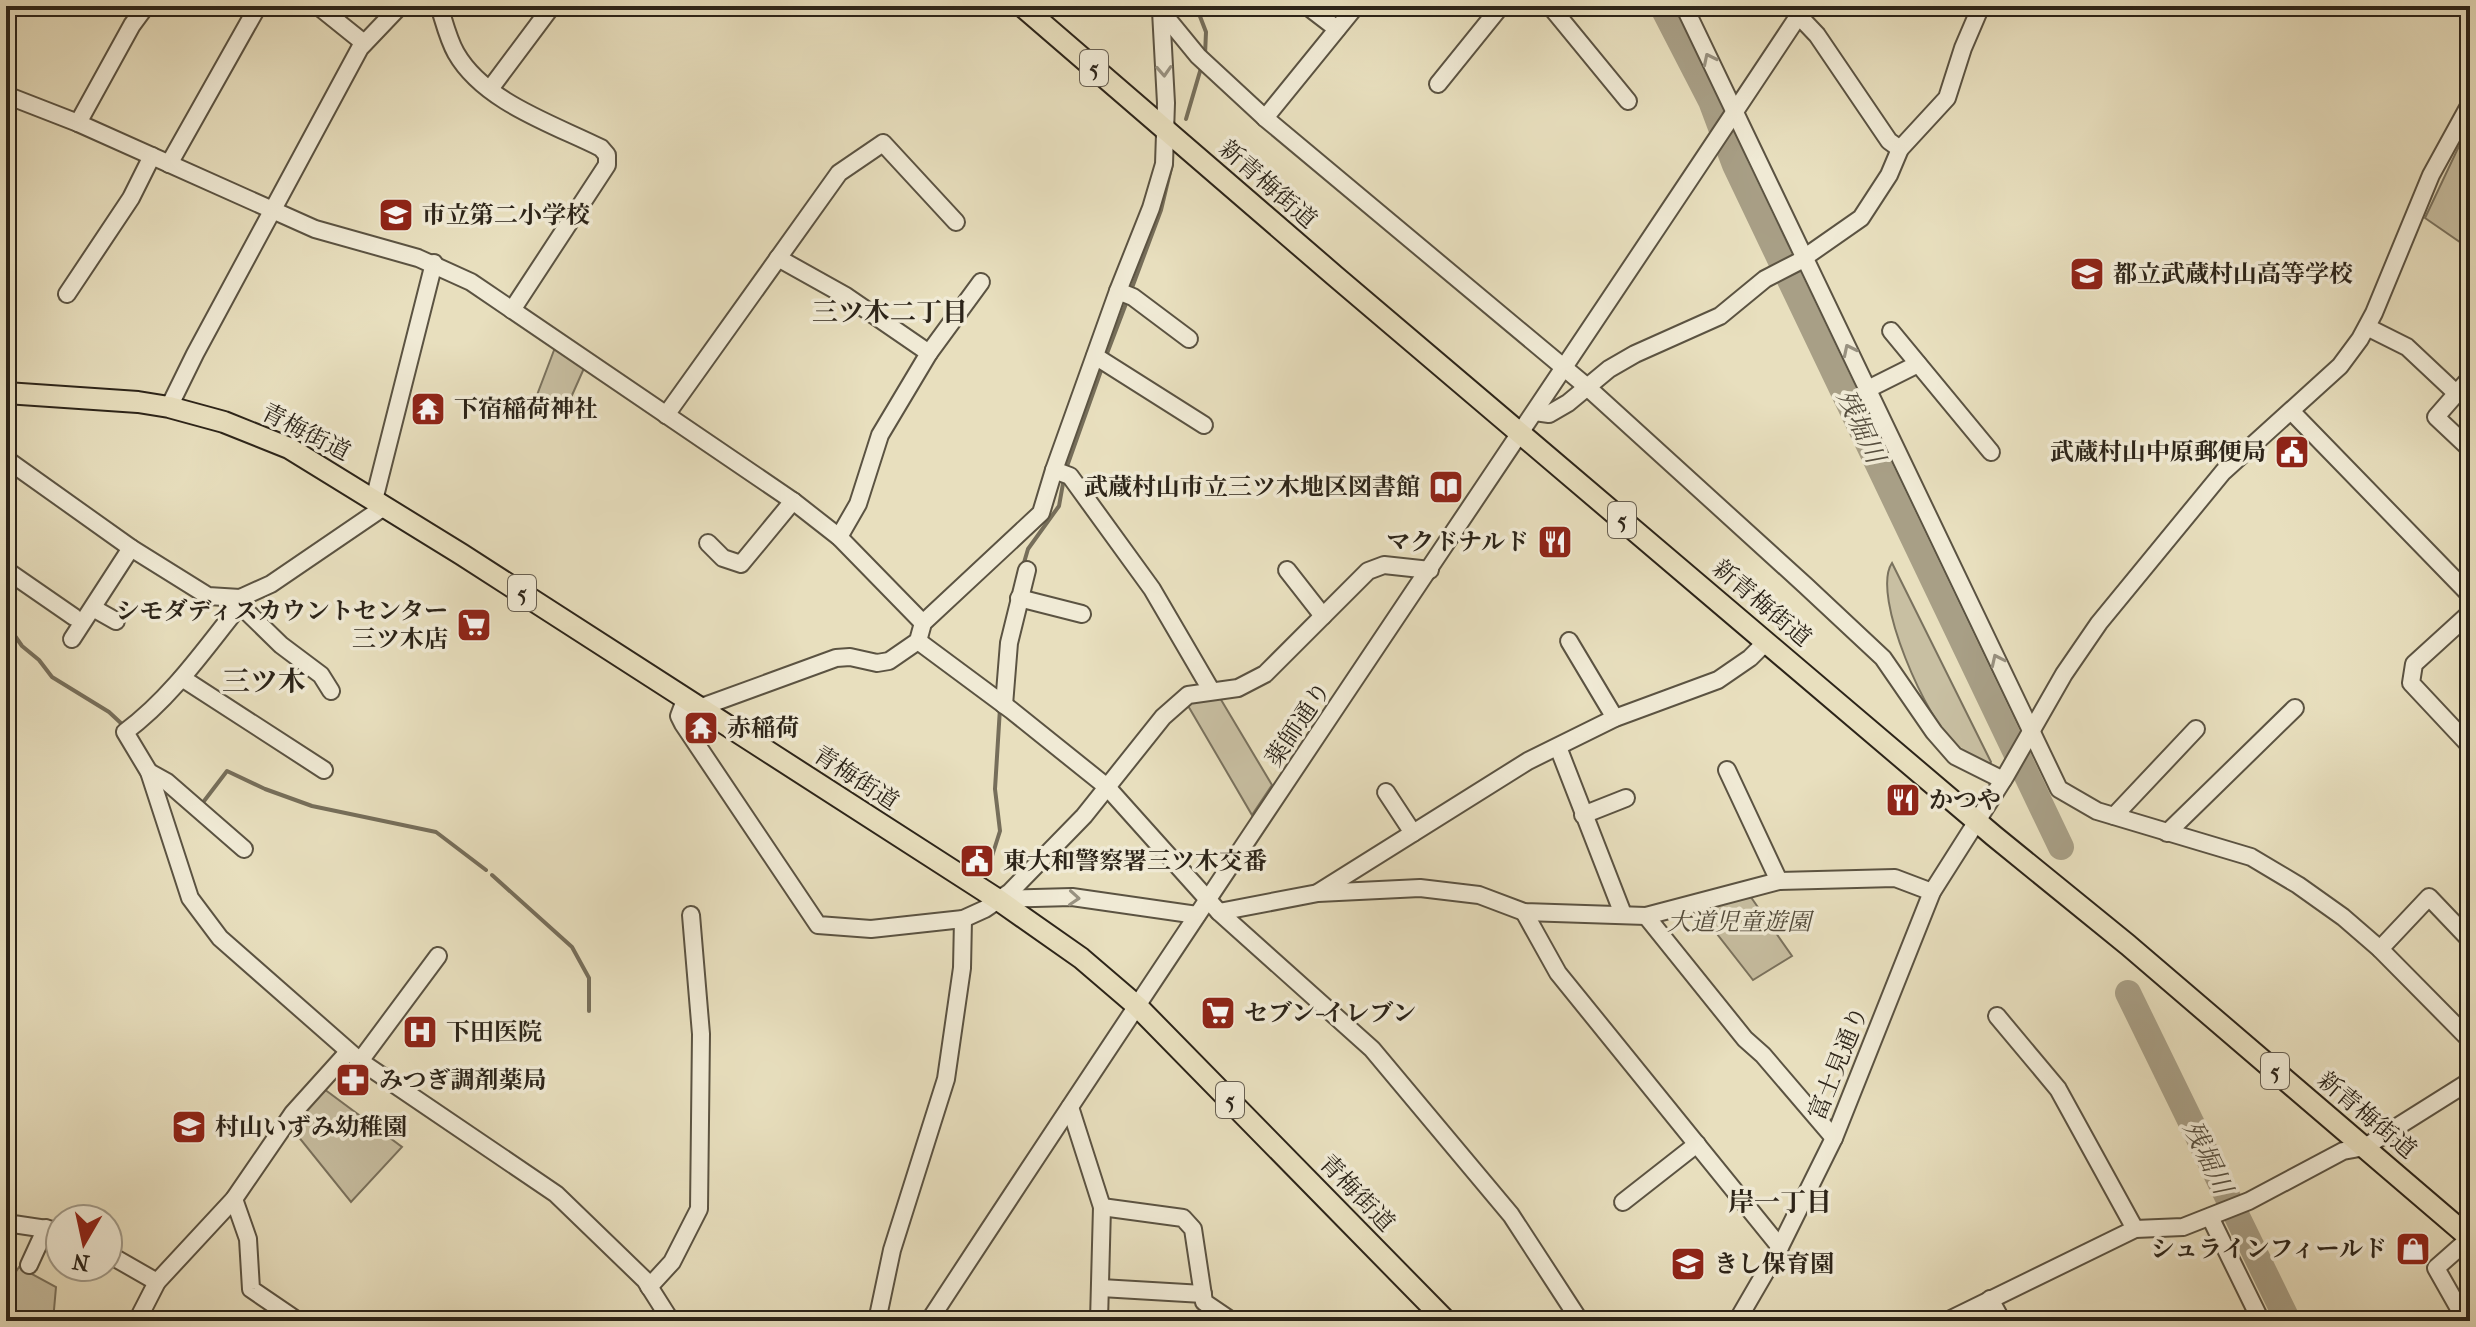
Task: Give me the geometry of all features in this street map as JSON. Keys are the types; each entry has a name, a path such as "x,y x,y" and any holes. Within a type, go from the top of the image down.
{"main road":[{"name":"新青梅街道","path":"1022,6 1520,433 2128,945 2470,1238"},
{"name":"青梅街道","path":"6,393 169,407 224,422 270,440 321,466 997,899 1073,951 1137,1006 1446,1321"}],"street":[{"path":"78,123 132,25 146,6"},
{"path":"169,164 258,6"},
{"path":"318,6 364,43"},
{"path":"169,407 364,43 400,6"},
{"path":"439,6 455,53 472,75 507,103 601,148 608,158 607,165 512,310"},
{"path":"490,89 552,6"},
{"path":"1307,6 1337,29"},
{"path":"1265,118 1356,6"},
{"path":"1438,84 1501,6"},
{"path":"1550,6 1628,101"},
{"path":"1684,6 1801,260 1868,389 2029,733 2059,789 2097,811 2251,857 2298,885 2380,949 2470,1040"},
{"path":"1535,412 1549,414 1635,354 1720,316 1771,276 1801,260 1861,218 1889,175 1900,149 1947,98 1981,6"},
{"path":"1159,9 1166,130 1164,164 1102,360 1062,473 1041,513 923,623 918,641 889,661 877,663 850,657 836,658 692,704 679,716 818,925 871,929 963,919 1010,892 1084,816 1163,717 1188,695 1238,688 1265,674 1368,571 1384,565 1430,570"},
{"path":"1159,9 1203,61 1265,118 1565,368 1745,528 1883,658 1934,732 1955,756 2004,779"},
{"path":"1802,11 1889,141 1900,149"},
{"name":"薬師通り","path":"929,1321 1197,915 1213,906 1520,433 1802,11"},
{"path":"6,95 78,123 327,234 434,263 471,282 793,501 839,537 923,623"},
{"name":"富士見通り","path":"1737,1321 1780,1247 1834,1138 1932,892 2004,779 2064,674 2099,623 2223,472 2340,366 2367,327 2431,175 2465,125 2470,104"},
{"path":"666,415 839,173 883,143 956,222"},
{"path":"67,294 131,198 152,156"},
{"path":"778,258 846,296 929,353"},
{"path":"434,263 379,504 271,584 240,601 182,678 125,732 149,772 190,898 220,938 354,1056 556,1194 608,1241 649,1287 671,1321"},
{"path":"839,537 858,504 880,435 929,353 981,282"},
{"path":"1125,294 1189,339"},
{"path":"2367,327 2407,347 2456,393"},
{"path":"1891,331 1991,452"},
{"path":"1102,360 1204,425"},
{"path":"1868,389 1918,364"},
{"path":"2470,378 2436,417 2470,449"},
{"path":"2292,412 2470,595"},
{"path":"6,459 131,548 208,596 240,601 281,645 321,675 331,691"},
{"path":"1062,473 1152,589 1211,690"},
{"path":"708,543 723,558 741,564 793,501"},
{"path":"72,639 131,548"},
{"path":"6,570 74,617"},
{"path":"1000,703 1009,643 1027,570"},
{"path":"1287,570 1323,616"},
{"path":"1019,598 1082,614"},
{"path":"93,608 116,621"},
{"path":"2470,613 2414,664 2411,683 2470,746"},
{"path":"918,641 1107,787 1213,906 1372,1049 1511,1215 1580,1321"},
{"path":"1569,641 1615,718"},
{"path":"1318,893 1528,761 1615,718 1718,680 1750,658 1766,642"},
{"path":"182,678 324,770"},
{"path":"2167,833 2295,708"},
{"path":"2114,816 2196,729"},
{"path":"1558,747 1623,914"},
{"path":"1727,770 1779,881"},
{"path":"149,772 167,782 244,849"},
{"path":"1386,792 1413,833"},
{"path":"1583,815 1626,798"},
{"path":"1213,906 1318,893 1420,888 1479,895 1524,912 1646,916 1779,881 1895,878 1932,892"},
{"path":"997,899 1072,897 1197,915"},
{"path":"2380,949 2429,897 2470,940"},
{"path":"1524,912 1558,973 1780,1247"},
{"path":"649,1287 672,1262 699,1209 701,1034 691,915"},
{"path":"1646,916 1745,1039 1763,1055 1834,1138"},
{"path":"877,1321 891,1267 892,1250 946,1079 962,968 963,919"},
{"path":"137,1321 157,1282 234,1199 293,1113 354,1056 438,956"},
{"path":"1997,1016 2058,1089 2135,1229"},
{"path":"1947,1321 2135,1229 2183,1227 2245,1202 2343,1151 2365,1147 2470,1081"},
{"path":"1070,1107 1102,1207 1099,1321"},
{"path":"1623,1202 1697,1144"},
{"path":"234,1199 248,1239 251,1289 298,1321"},
{"path":"1102,1207 1183,1218 1193,1229 1204,1302 1232,1321"},
{"path":"2212,1216 2261,1321"},
{"path":"6,1218 13,1224 44,1229"},
{"path":"2466,1321 2436,1268 2470,1238"},
{"path":"29,1265 44,1243"},
{"path":"124,1263 157,1282"},
{"path":"1101,1288 1203,1294"},
{"path":"1990,1299 2002,1321"}],"green space":[{"path":"2470,143 2470,249 2425,218 2459,146"},
{"path":"556,345 585,366 565,411 537,395"},
{"path":"1892,563 1991,762 1989,765 1957,747 1945,734 1918,687 1895,629 1889,602 1887,579"},
{"path":"1217,693 1272,785 1252,815 1187,704"},
{"name":"大道児童遊園","path":"1748,893 1792,956 1753,980 1696,907"},
{"path":"320,1086 402,1147 351,1202 289,1125"},
{"path":"19,1267 56,1287 53,1321 6,1321 6,1287"}],"waterway":[{"path":"1196,6 1206,32 1205,55"},
{"name":"残堀川","path":"1662,6 1711,101 1735,165 2061,847"},
{"path":"1186,119 1201,68"},
{"path":"1130,293 1161,210 1172,164"},
{"path":"1106,356 1127,301"},
{"path":"1066,469 1103,365"},
{"path":"1023,566 1028,549 1059,506 1064,478"},
{"path":"6,623 22,646 39,660 52,677 109,712 123,725"},
{"path":"986,875 1000,831 995,789 1000,708"},
{"path":"201,805 227,771 312,806 436,832 486,870"},
{"path":"492,875 572,947 589,978 589,1011"},
{"name":"残堀川","path":"2128,993 2288,1321"}],"place":[{"name":"市立第二小学校","path":"396,215"},
{"name":"都立武蔵村山高等学校","path":"2087,274"},
{"name":"下宿稲荷神社","path":"428,409"},
{"name":"武蔵村山中原郵便局","path":"2292,452"},
{"name":"武蔵村山市立三ツ木地区図書館","path":"1446,487"},
{"name":"マクドナルド","path":"1555,542"},
{"name":"シモダディスカウントセンター 三ツ木店","path":"474,625"},
{"name":"赤稲荷","path":"701,728"},
{"name":"かつや","path":"1903,800"},
{"name":"東大和警察署三ツ木交番","path":"977,861"},
{"name":"セブン-イレブン","path":"1218,1013"},
{"name":"下田医院","path":"420,1032"},
{"name":"みつぎ調剤薬局","path":"353,1080"},
{"name":"村山いずみ幼稚園","path":"189,1127"},
{"name":"シュラインフィールド","path":"2413,1249"},
{"name":"きし保育園","path":"1688,1264"}],"district":[{"name":"三ツ木二丁目","path":"890,312"},
{"name":"三ツ木","path":"264,681"},
{"name":"岸一丁目","path":"1780,1202"}]}
